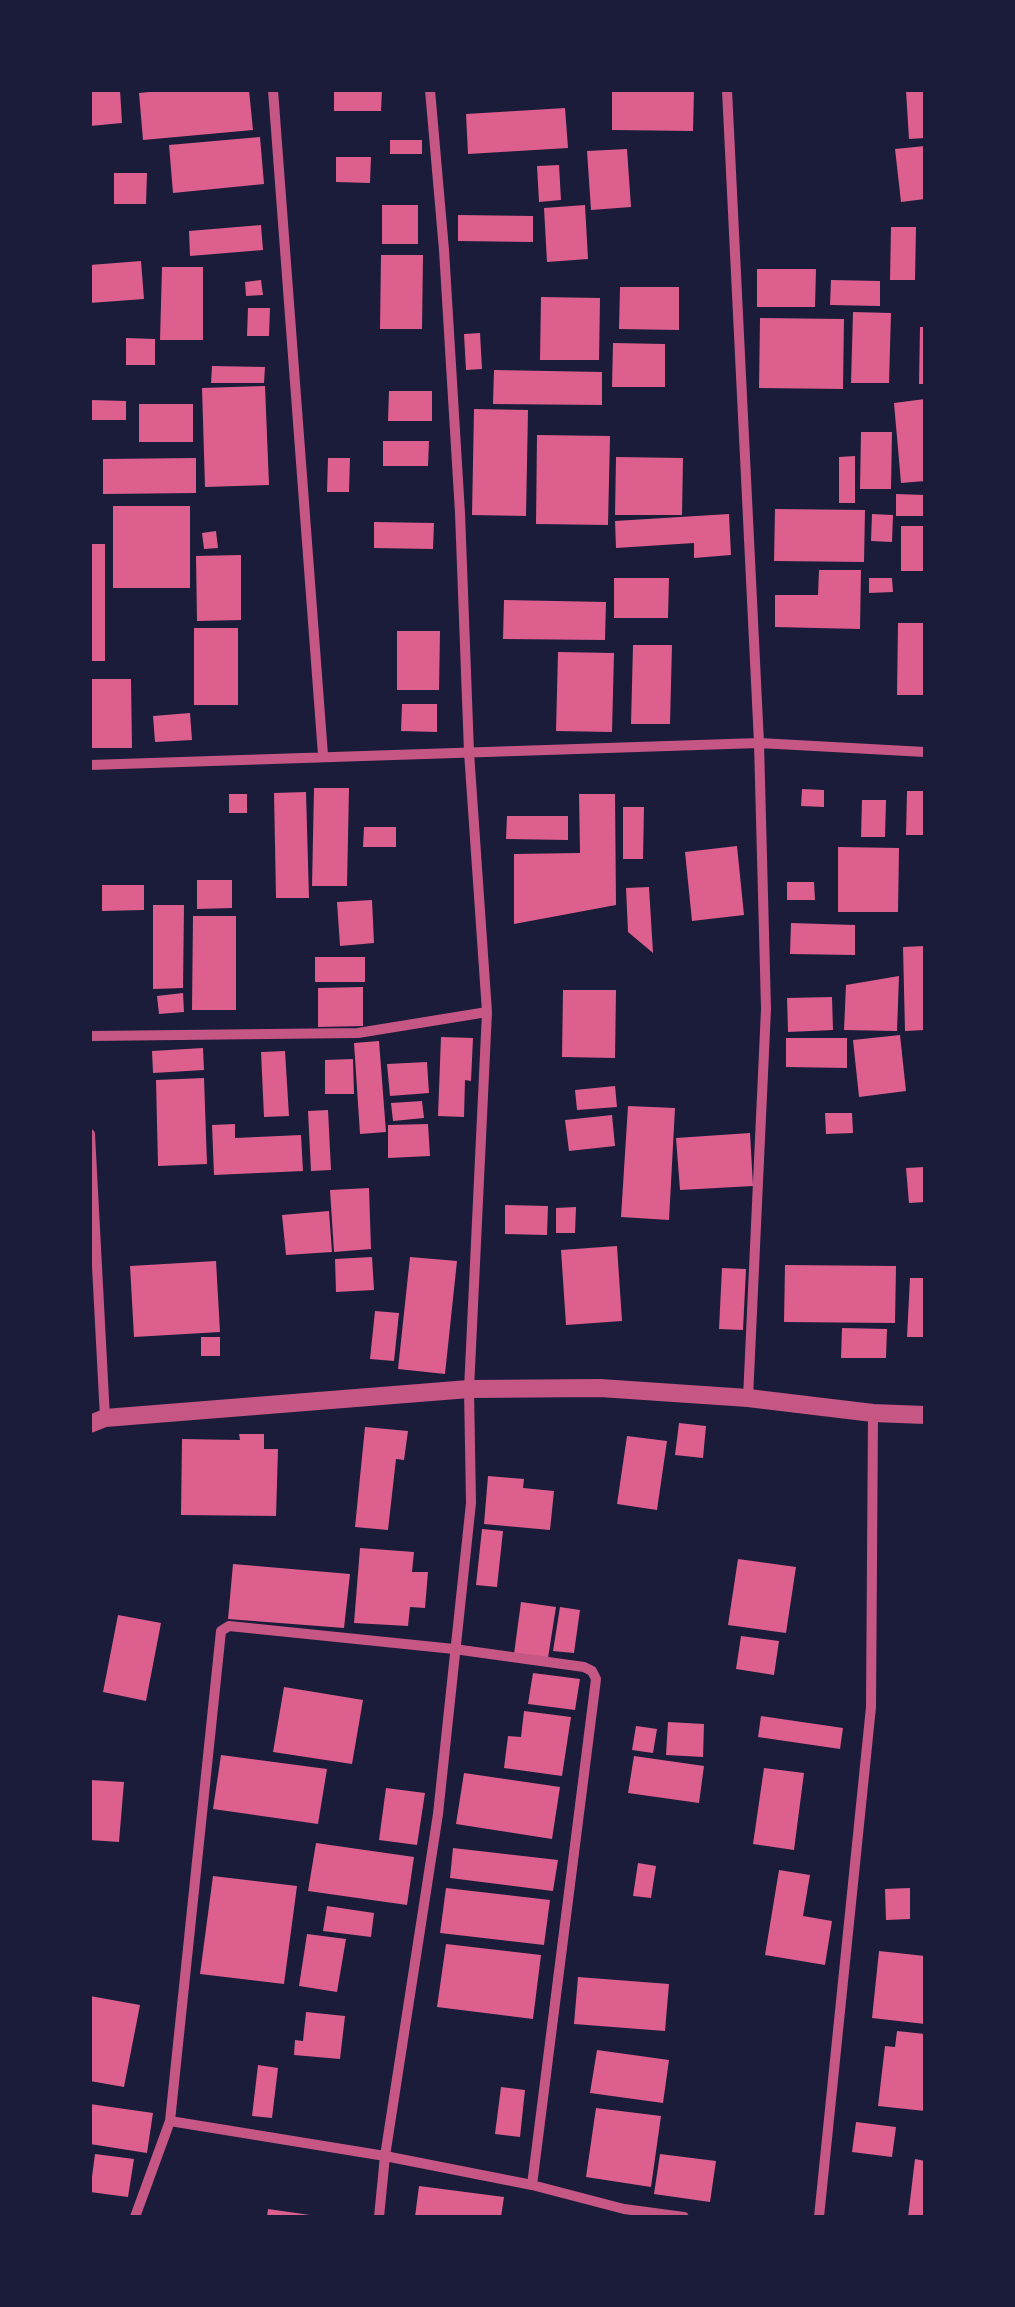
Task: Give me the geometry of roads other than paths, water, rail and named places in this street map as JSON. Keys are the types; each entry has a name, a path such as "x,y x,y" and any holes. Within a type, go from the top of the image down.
{"street":[{"path":"273,90 323,756"},
{"path":"379,2217 438,1814 471,1503 469,1390 487,1012 469,752 444,250 430,90"},
{"path":"727,90 759,743 766,1009 748,1398"},
{"path":"90,764 759,743 925,752"},
{"path":"90,1036 358,1033 487,1012"},
{"path":"90,1134 97,1421 469,1390 600,1388 925,1415"},
{"path":"819,2217 871,1707 873,1413"},
{"path":"135,2217 170,2121 221,1631 229,1626 454,1649 592,1670 596,1680 532,2185"},
{"path":"170,2121 532,2185 624,2213 684,2217"}]}
